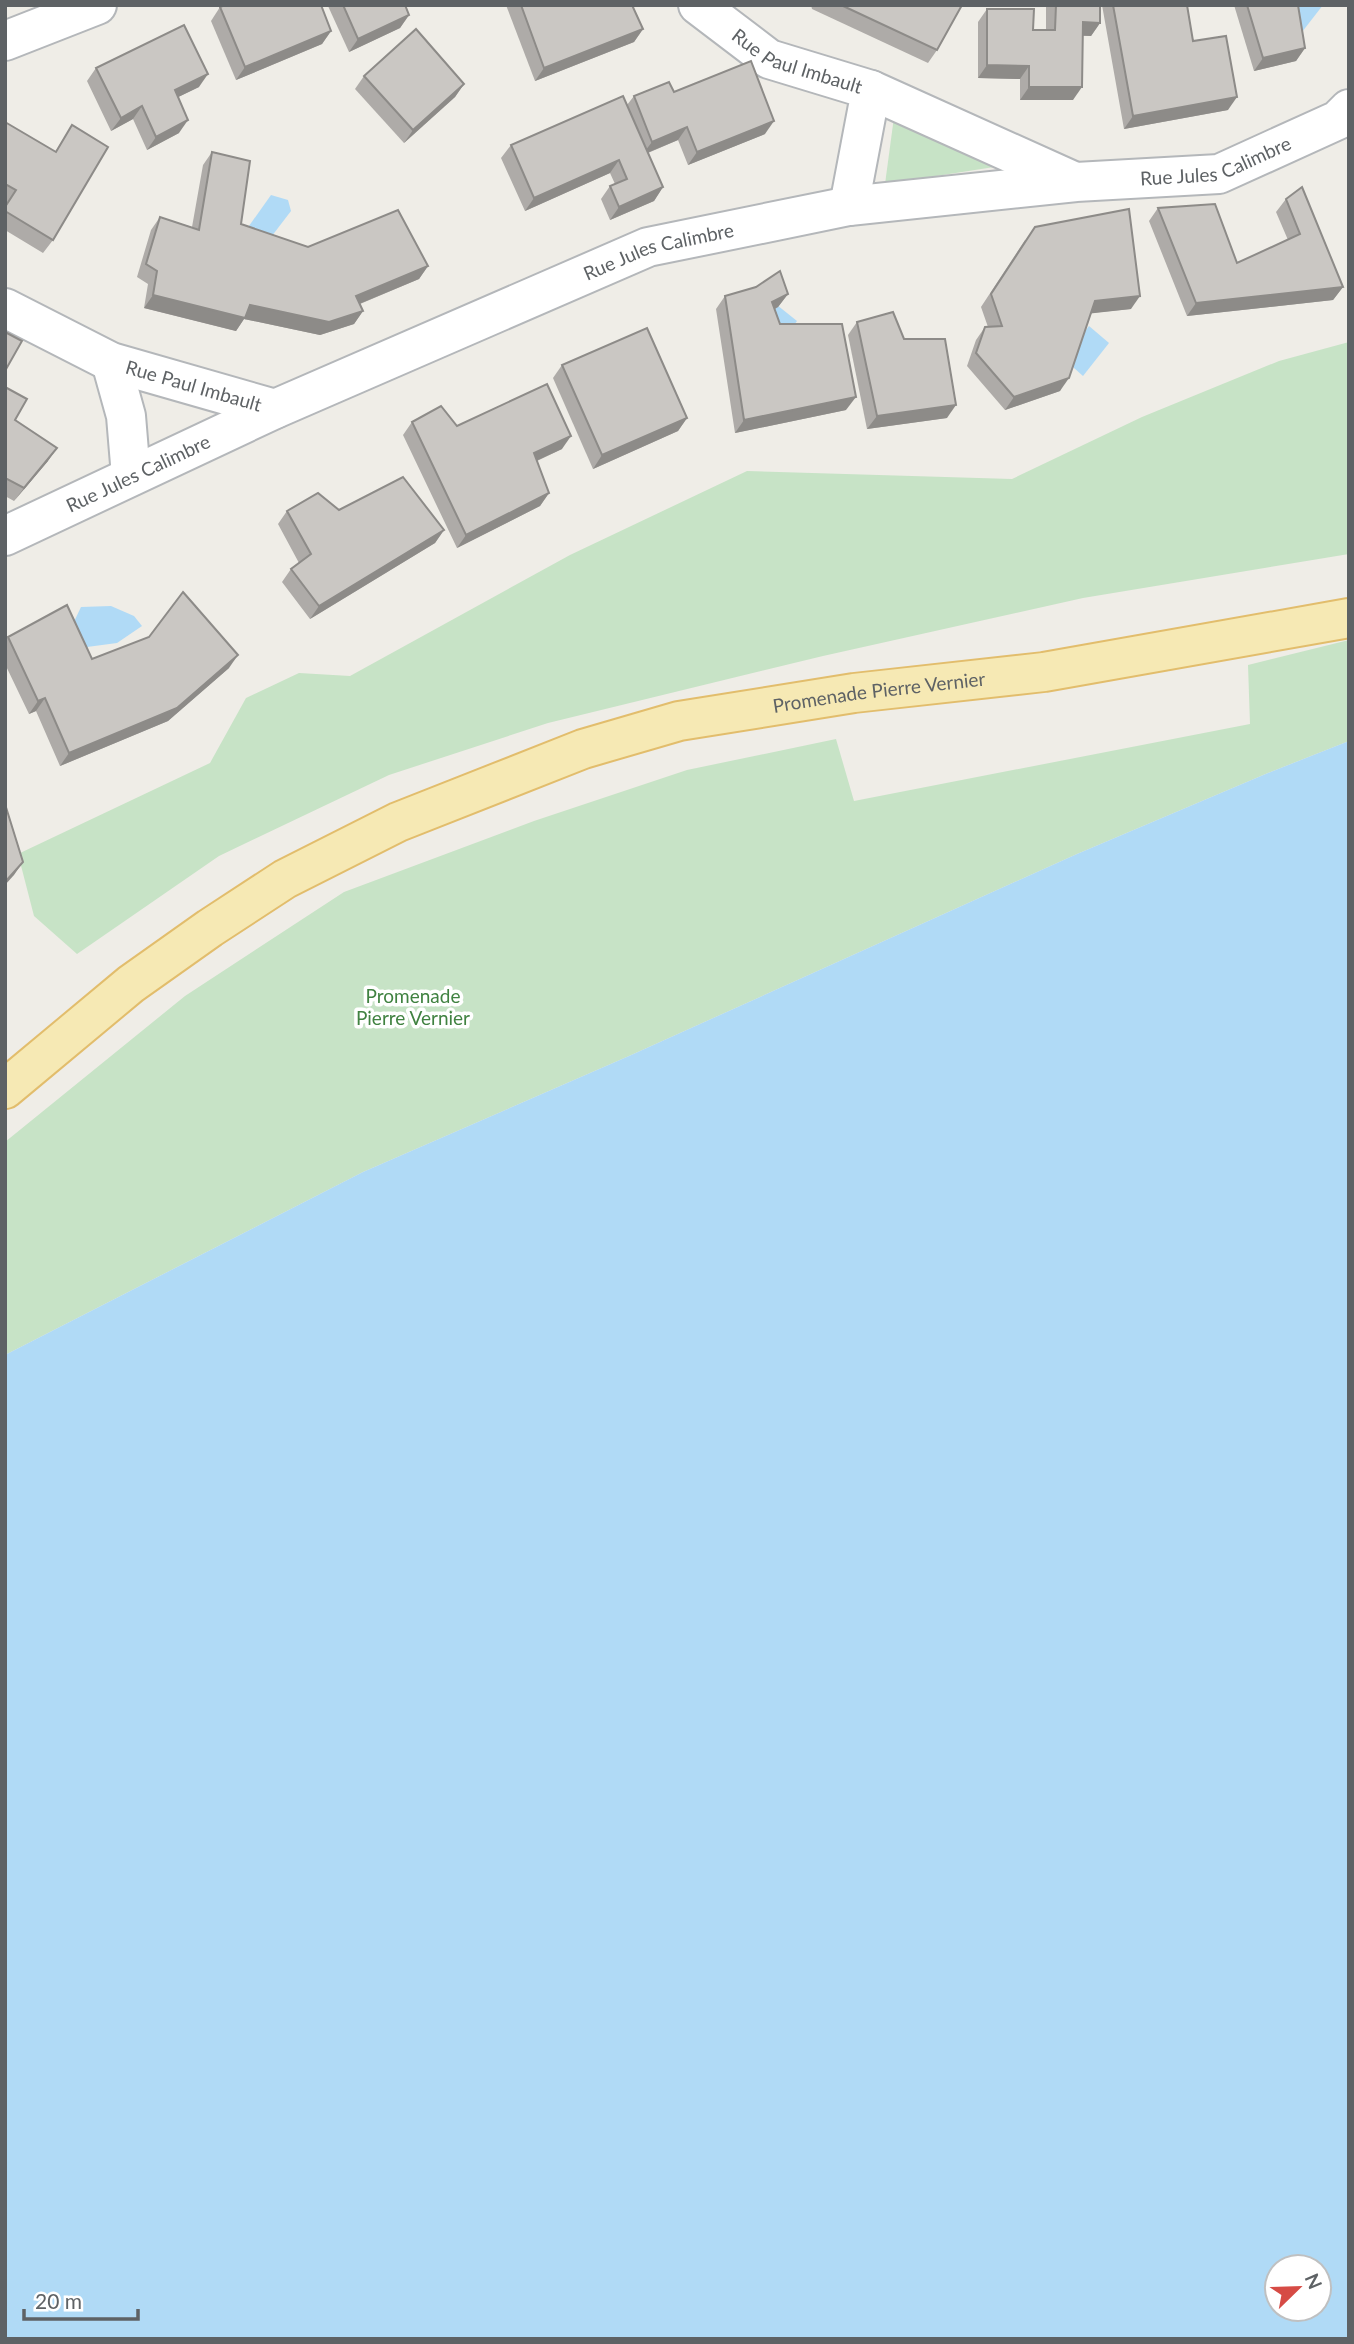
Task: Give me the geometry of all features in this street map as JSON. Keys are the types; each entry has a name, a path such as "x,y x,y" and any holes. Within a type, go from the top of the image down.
{"main road":[{"name":"Promenade Pierre Vernier","path":"5,1089 131,984 285,879 398,821 583,749 679,721 854,693 1044,672 1349,618"}],"street":[{"path":"5,41 97,5"},
{"name":"Rue Paul Imbault","path":"698,5 769,59 871,90 849,206"},
{"path":"871,90 1076,182"},
{"name":"Rue Jules Calimbre","path":"5,537 275,409 648,247 849,206 1076,182 1220,174 1338,120 1349,109"},
{"name":"Rue Paul Imbault","path":"5,308 111,362 275,409"},
{"name":"Rue Paul Imbault","path":"111,362 127,416 131,476"}],"green space":[{"path":"894,117 1007,165 885,184"},
{"path":"1349,342 1349,554 1083,598 823,656 548,723 389,775 219,856 77,954 34,916 18,854 210,763 246,698 299,673 350,676 570,555 747,471 1012,479 1142,417 1279,361"},
{"name":"Promenade Pierre Vernier","path":"1349,640 1349,741 1077,854 629,1056 363,1172 5,1355 5,1142 185,996 344,892 534,821 687,770 836,739 854,801 1250,724 1248,665"}],"water":[{"path":"1290,5 1323,5 1302,32 1284,14"},
{"path":"271,195 288,200 291,211 265,245 244,233"},
{"path":"777,305 797,321 771,355 752,338"},
{"path":"1089,326 1109,343 1083,376 1064,359"},
{"path":"111,606 134,616 142,626 117,643 87,647 71,628 81,607"},
{"path":"1349,741 1349,2339 5,2339 5,1355 363,1172 629,1056 1077,854"}],"building":[{"path":"321,5 331,31 245,67 220,7"},
{"path":"343,5 405,5 409,15 358,39"},
{"path":"521,5 632,5 643,29 544,68"},
{"path":"841,5 962,5 937,50"},
{"path":"1056,5 1100,5 1100,23 1083,22 1082,87 1029,87 1029,66 987,65 987,9 1034,9 1033,30 1055,30"},
{"path":"1113,5 1187,5 1193,41 1226,36 1237,97 1133,116"},
{"path":"1247,5 1298,5 1305,48 1263,58"},
{"path":"184,25 208,74 175,90 188,120 156,137 142,106 121,118 96,68"},
{"path":"416,29 464,84 413,130 364,76"},
{"path":"751,61 774,121 697,152 687,127 652,142 634,96 669,82 674,92"},
{"path":"623,96 663,187 619,207 610,186 627,179 619,160 534,198 511,145"},
{"path":"5,122 56,152 72,125 108,147 53,240 5,211 16,190 5,184"},
{"path":"212,152 250,161 241,224 308,247 398,210 428,266 356,296 363,311 329,322 250,305 245,318 153,295 157,271 146,264 160,217 199,230"},
{"path":"1302,187 1343,287 1196,303 1158,208 1215,204 1237,263 1300,234 1286,199"},
{"path":"1129,209 1140,296 1095,301 1069,378 1014,397 976,353 985,327 1002,326 991,294 1035,227"},
{"path":"780,271 788,294 772,302 780,324 842,324 856,397 744,420 725,296 756,287"},
{"path":"893,312 904,339 945,339 956,405 877,416 857,322"},
{"path":"647,328 687,418 602,455 562,365"},
{"path":"5,332 22,341 5,371"},
{"path":"547,384 571,436 534,453 549,493 466,535 412,422 441,406 457,426"},
{"path":"5,387 27,399 15,420 57,448 24,488 5,478"},
{"path":"403,477 444,530 319,606 291,569 311,554 287,511 318,493 339,510"},
{"path":"183,592 238,655 177,708 69,753 45,698 38,701 8,637 67,605 92,659 149,637"},
{"path":"5,804 23,862 5,882"}]}
